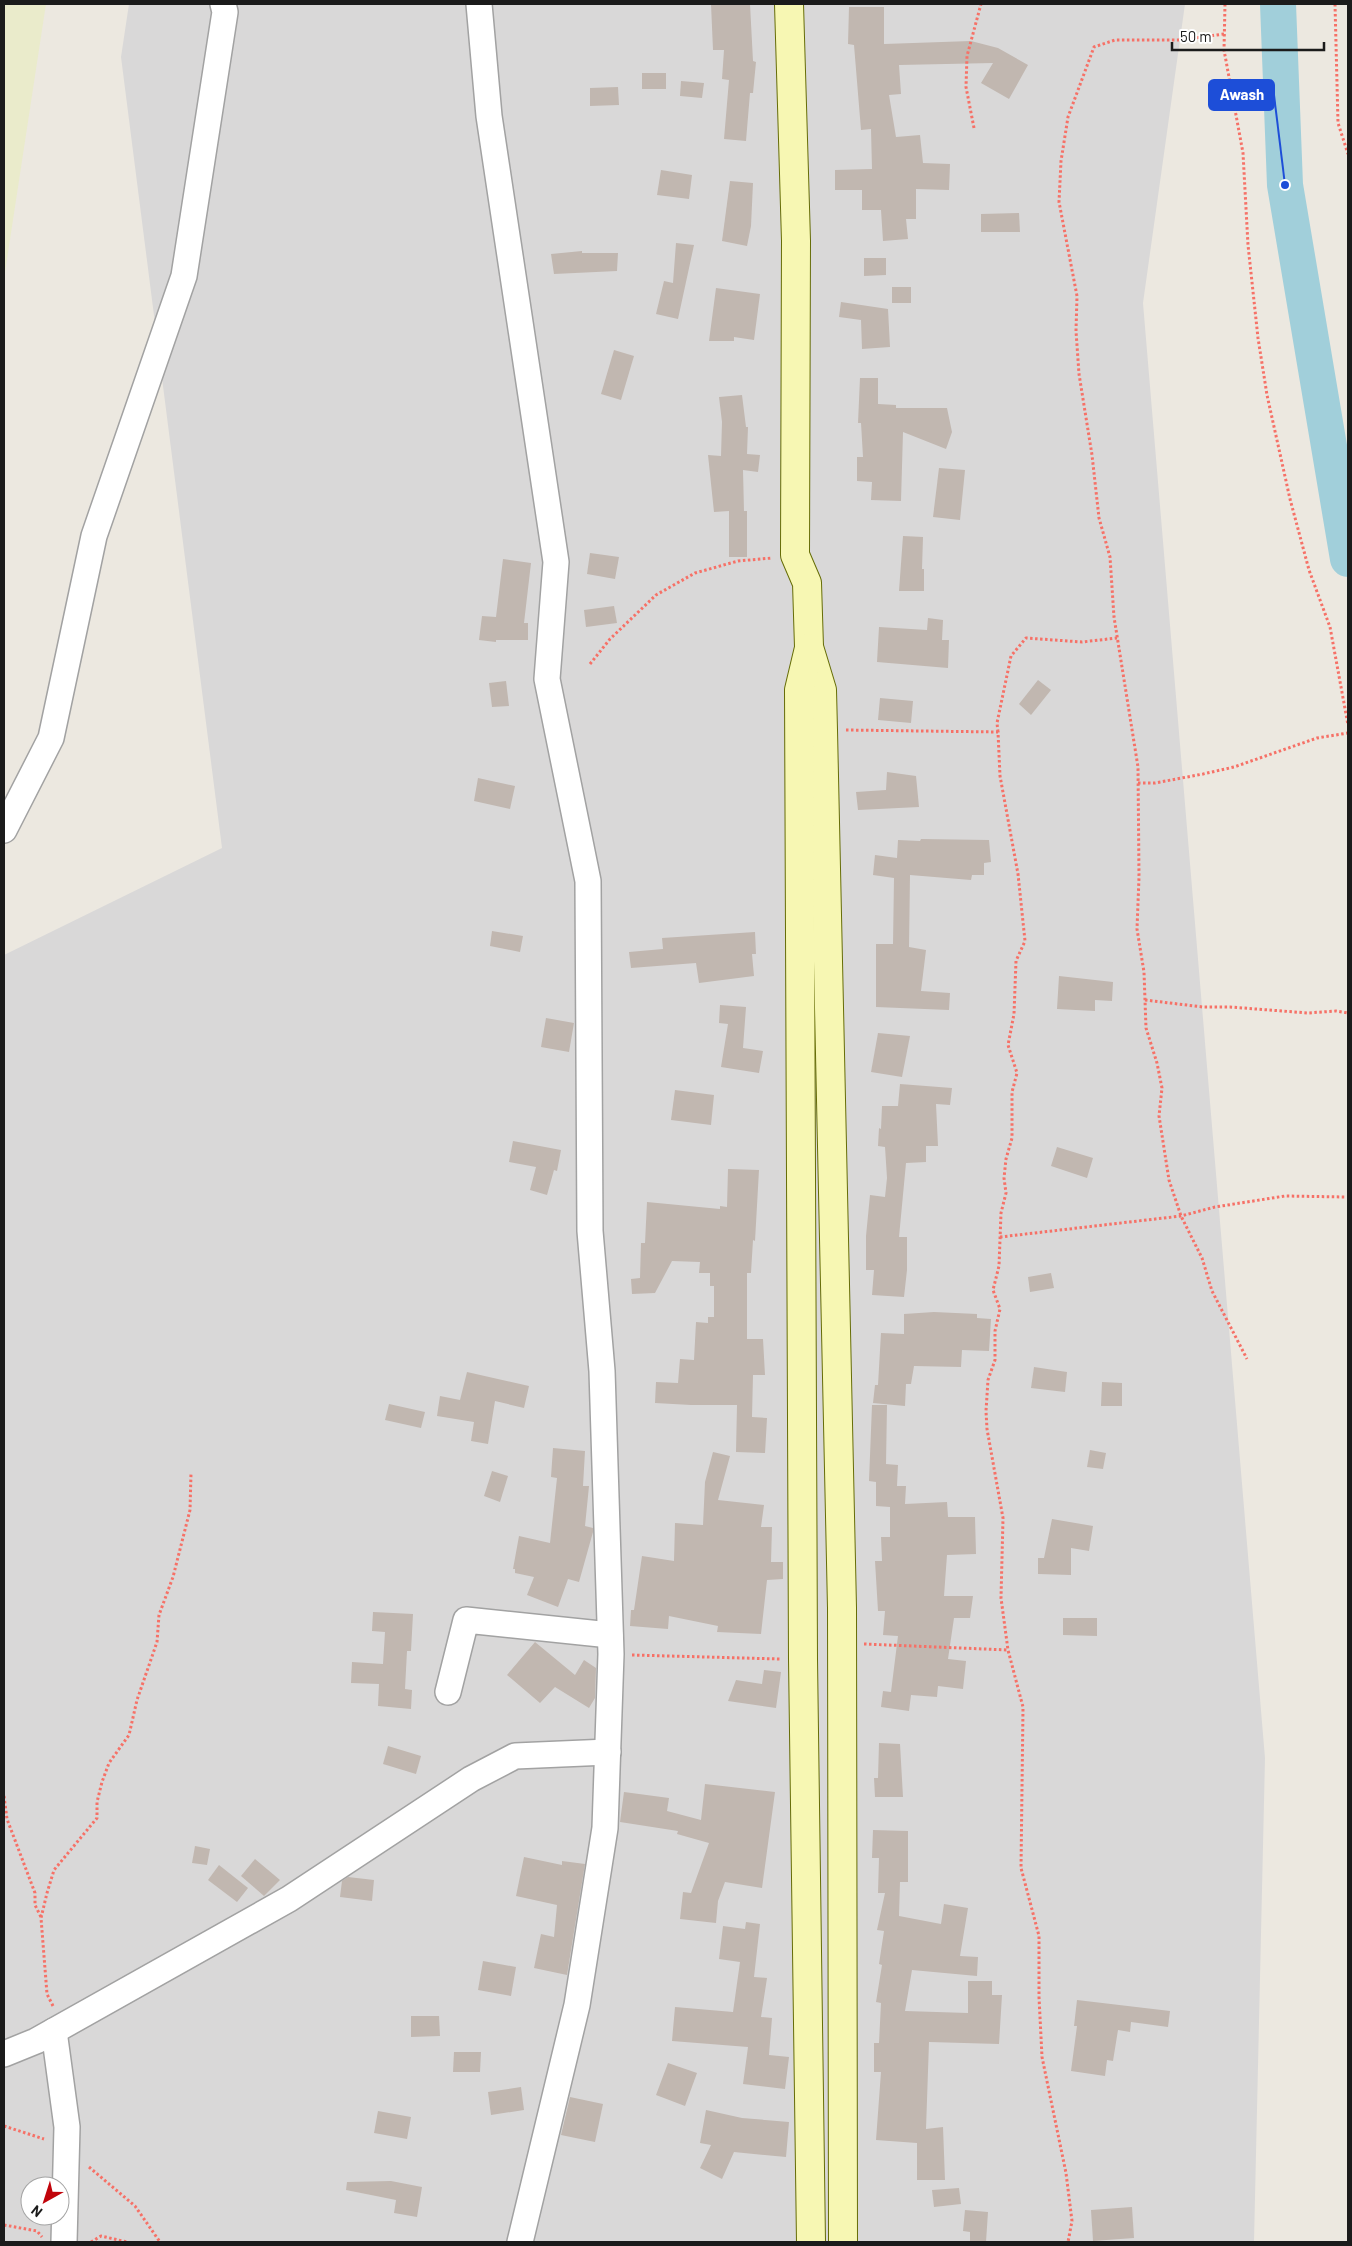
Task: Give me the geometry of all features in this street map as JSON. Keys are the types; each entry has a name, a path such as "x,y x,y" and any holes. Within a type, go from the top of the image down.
{"main road":[{"path":"788,4 796,241 795,555 807,584 809,647 799,690 803,1659 811,2242"},
{"path":"809,647 822,690 823,730 842,1643 843,2242"}],"street":[{"path":"4,830 51,738 94,536 184,276 225,12 223,4"},
{"path":"479,4 489,116 556,562 546,679 588,881 590,1231 602,1371 611,1644 605,1828 577,2005 520,2242"},
{"path":"448,1692 466,1620 611,1644"},
{"path":"4,2054 36,2041 289,1899 471,1779 515,1756 608,1752"},
{"path":"54,2031 66,2127 64,2242"}],"path":[{"path":"974,128 966,87 967,56 981,4"},
{"path":"1225,4 1224,50 1243,153 1248,245 1258,338 1267,395 1292,508 1309,570 1330,627 1348,725"},
{"path":"1335,4 1338,123 1348,154"},
{"path":"1224,34 1180,40 1115,40 1094,47 1068,117 1061,161 1060,202 1077,296 1076,331 1079,374 1092,455 1098,518 1110,557 1117,638 1138,767 1140,877 1138,929 1144,972 1146,1028 1157,1063 1162,1088 1159,1116 1169,1180 1181,1216 1202,1258 1212,1291 1247,1359"},
{"path":"590,664 610,639 656,595 695,573 738,561 795,555"},
{"path":"1068,2242 1072,2220 1066,2173 1042,2058 1039,1936 1021,1868 1023,1707 1002,1619 1003,1518 987,1429 986,1411 988,1380 995,1360 995,1331 1000,1309 993,1290 999,1266 1001,1213 1006,1193 1004,1178 1006,1159 1012,1138 1012,1092 1016,1073 1008,1045 1014,1014 1016,961 1025,941 1018,874 1000,776 997,723 1010,656 1026,638 1082,642 1117,638"},
{"path":"823,730 998,732"},
{"path":"1138,783 1155,783 1218,770 1318,738 1348,733"},
{"path":"1145,1000 1203,1008 1230,1007 1308,1013 1336,1011 1348,1013"},
{"path":"1000,1237 1181,1216 1285,1196 1346,1197"},
{"path":"54,2031 53,2004 47,1994 42,1918 54,1870 97,1818 96,1802 109,1763 129,1735 137,1700 157,1642 159,1615 173,1577 185,1532 190,1510 191,1473"},
{"path":"842,1643 1008,1650"},
{"path":"611,1644 803,1659"},
{"path":"4,1796 7,1819 35,1893 35,1905 42,1918"},
{"path":"4,2225 37,2232 48,2242"},
{"path":"91,2242 101,2236 127,2242"}],"shaded area":[{"path":"129,4 1185,4 1143,303 1265,1758 1254,2242 4,2242 4,955 222,848 121,57"}],"green space":[{"path":"4,4 46,4 4,279"}],"building":[{"path":"711,4 750,4 753,61 756,62 753,93 750,93 746,141 724,139 729,80 722,79 724,50 713,50"},
{"path":"849,7 884,7 884,44 971,41 998,48 1028,65 1009,99 981,83 993,63 899,65 901,94 889,95 896,137 920,135 923,163 950,164 949,190 916,189 916,219 906,219 908,239 883,241 881,210 862,210 862,190 835,190 835,170 872,169 871,129 861,130 854,45 848,44"},
{"path":"642,73 666,73 666,89 642,89"},
{"path":"681,81 704,83 702,98 680,96"},
{"path":"618,87 619,105 590,106 590,88"},
{"path":"661,170 692,175 689,199 657,195"},
{"path":"730,181 753,183 751,226 747,246 722,241"},
{"path":"1019,213 1020,232 981,232 981,214"},
{"path":"676,243 694,245 678,319 656,314 664,281 673,283"},
{"path":"582,251 582,253 618,253 617,271 554,274 551,254"},
{"path":"864,258 886,258 886,275 864,276"},
{"path":"892,287 911,287 911,303 892,303"},
{"path":"716,288 760,294 754,340 734,337 734,341 709,341"},
{"path":"841,302 888,309 890,347 862,349 861,320 839,317"},
{"path":"614,350 634,356 621,400 601,394"},
{"path":"860,378 878,378 878,404 896,405 896,408 947,408 952,432 946,449 903,432 901,501 871,500 872,482 857,481 857,457 863,457 861,423 858,423"},
{"path":"742,395 746,427 748,427 747,454 760,455 758,472 743,470 744,511 747,511 747,557 729,557 729,511 714,512 708,455 721,456 722,422 719,397"},
{"path":"939,468 965,470 960,520 933,517"},
{"path":"903,536 923,537 922,569 924,569 924,591 899,591"},
{"path":"590,553 619,557 615,579 587,574"},
{"path":"503,559 531,563 524,623 528,623 528,640 496,640 496,642 479,640 482,616 496,617"},
{"path":"614,606 617,623 586,627 584,610"},
{"path":"928,618 943,620 942,640 949,640 948,668 877,662 879,627 927,630"},
{"path":"1038,680 1051,690 1031,715 1019,704"},
{"path":"506,681 509,706 492,707 489,683"},
{"path":"880,698 913,701 911,723 878,720"},
{"path":"887,772 916,776 919,807 858,810 856,792 886,790"},
{"path":"478,778 515,786 510,809 474,801"},
{"path":"921,839 989,840 991,862 984,863 984,875 972,875 971,880 910,875 909,947 926,950 921,991 950,993 949,1010 876,1007 876,944 893,944 894,878 873,875 875,855 897,858 898,840 920,841"},
{"path":"492,931 523,936 520,952 490,946"},
{"path":"755,932 756,954 752,954 754,976 699,983 696,963 631,968 629,952 663,949 662,938"},
{"path":"1059,976 1113,982 1112,1001 1095,1000 1095,1011 1057,1009"},
{"path":"720,1005 746,1007 743,1048 763,1051 759,1073 721,1067 728,1024 719,1023"},
{"path":"546,1018 574,1023 569,1052 541,1047"},
{"path":"878,1033 910,1036 902,1077 871,1072"},
{"path":"900,1084 952,1088 950,1105 936,1104 938,1146 926,1146 926,1162 906,1163 899,1237 907,1237 907,1270 904,1297 872,1295 874,1270 866,1270 866,1236 870,1195 885,1197 887,1178 885,1147 878,1146 882,1106 898,1106"},
{"path":"675,1090 714,1095 711,1125 671,1120"},
{"path":"513,1141 561,1150 557,1171 554,1170 547,1195 530,1190 536,1167 509,1162"},
{"path":"1057,1147 1093,1158 1087,1178 1051,1166"},
{"path":"728,1169 759,1170 755,1241 753,1240 751,1273 747,1273 747,1339 763,1339 765,1375 753,1375 752,1417 767,1418 765,1453 736,1452 737,1405 655,1403 656,1382 678,1383 680,1359 694,1360 696,1322 708,1323 708,1317 714,1317 714,1286 710,1286 710,1273 699,1273 700,1262 672,1261 655,1293 632,1294 631,1279 640,1278 641,1243 645,1243 647,1202 720,1209 720,1206 727,1207"},
{"path":"1051,1273 1054,1288 1030,1292 1028,1277"},
{"path":"934,1312 977,1314 977,1318 991,1319 989,1351 962,1350 961,1367 914,1366 911,1384 906,1384 905,1406 873,1403 875,1385 878,1385 881,1333 904,1334 904,1314"},
{"path":"1034,1367 1067,1372 1065,1392 1031,1388"},
{"path":"467,1372 529,1386 524,1408 495,1401 488,1444 471,1441 474,1422 437,1416 440,1396 460,1400"},
{"path":"1102,1382 1122,1383 1122,1406 1101,1406"},
{"path":"389,1404 425,1412 421,1428 385,1420"},
{"path":"872,1405 887,1405 886,1464 898,1465 897,1486 906,1486 905,1504 947,1502 948,1517 975,1517 976,1554 947,1555 944,1596 973,1596 970,1618 954,1618 948,1659 966,1661 963,1689 938,1686 937,1697 911,1695 909,1711 881,1707 883,1691 891,1692 898,1636 883,1635 885,1611 878,1611 875,1561 882,1561 881,1537 890,1537 890,1507 876,1506 876,1482 869,1481"},
{"path":"553,1448 585,1451 583,1486 589,1486 585,1526 593,1528 579,1582 568,1579 558,1607 527,1595 534,1577 515,1573 515,1569 513,1569 519,1536 550,1543 557,1478 551,1477"},
{"path":"1090,1450 1106,1453 1103,1469 1087,1467"},
{"path":"713,1452 730,1456 718,1500 764,1505 761,1527 772,1527 771,1562 783,1562 783,1579 767,1580 761,1634 717,1632 718,1626 669,1616 668,1629 630,1626 631,1610 634,1610 642,1556 674,1561 675,1523 703,1525 705,1482"},
{"path":"492,1471 508,1476 500,1502 484,1496"},
{"path":"1052,1519 1093,1526 1089,1551 1071,1548 1071,1575 1038,1574 1038,1558 1044,1558"},
{"path":"373,1612 413,1614 411,1651 407,1651 405,1689 412,1690 411,1709 378,1706 379,1684 351,1683 352,1662 383,1664 385,1632 372,1631"},
{"path":"1063,1618 1097,1618 1097,1636 1063,1635"},
{"path":"535,1642 575,1675 584,1660 596,1668 595,1698 589,1708 555,1687 540,1703 507,1675"},
{"path":"764,1670 781,1672 776,1708 728,1701 736,1680 762,1684"},
{"path":"879,1743 900,1744 903,1797 875,1797 874,1778 878,1778"},
{"path":"388,1746 421,1756 416,1774 383,1764"},
{"path":"705,1784 775,1792 762,1888 725,1882 718,1901 716,1923 680,1919 683,1892 691,1893 709,1843 677,1834 678,1831 620,1822 624,1792 669,1798 667,1811 701,1820"},
{"path":"873,1830 908,1831 908,1882 900,1882 899,1916 941,1924 944,1904 968,1908 960,1956 978,1957 977,1976 912,1970 905,2011 968,2013 968,1981 992,1981 992,1995 1002,1995 999,2044 929,2042 926,2129 943,2127 945,2180 917,2180 917,2143 876,2140 881,2072 874,2072 874,2043 879,2043 881,2003 876,2002 882,1965 879,1964 884,1931 877,1930 885,1893 878,1893 879,1858 872,1858"},
{"path":"195,1846 210,1849 207,1865 192,1863"},
{"path":"524,1857 562,1865 562,1861 585,1864 567,1975 534,1968 541,1934 554,1937 557,1905 516,1896"},
{"path":"255,1859 280,1880 264,1896 241,1876"},
{"path":"219,1865 248,1888 237,1902 208,1880"},
{"path":"348,1877 374,1880 372,1901 340,1897 342,1881"},
{"path":"746,1922 760,1924 754,1977 767,1978 761,2017 772,2018 769,2055 789,2057 785,2089 743,2084 748,2047 672,2041 675,2007 733,2012 740,1962 719,1959 723,1926 745,1929"},
{"path":"483,1961 516,1967 511,1996 478,1990"},
{"path":"1077,2000 1170,2011 1168,2027 1131,2022 1130,2032 1118,2030 1113,2061 1107,2060 1105,2076 1071,2071 1077,2026 1074,2026"},
{"path":"411,2016 439,2016 440,2036 411,2037"},
{"path":"454,2052 481,2052 480,2072 453,2072"},
{"path":"668,2063 697,2073 685,2106 656,2095"},
{"path":"521,2087 524,2110 491,2115 488,2092"},
{"path":"570,2097 603,2104 595,2142 561,2135"},
{"path":"706,2110 742,2118 789,2122 786,2157 734,2152 722,2179 700,2168 711,2145 700,2143"},
{"path":"378,2111 411,2117 407,2139 374,2133"},
{"path":"391,2181 422,2187 417,2217 394,2213 396,2200 346,2190 347,2182"},
{"path":"959,2188 961,2204 934,2207 932,2190"},
{"path":"1132,2207 1134,2238 1093,2241 1091,2210"},
{"path":"965,2210 988,2212 986,2242 970,2242 970,2232 963,2231"}],"waterway":[{"path":"1278,4 1285,185 1348,559"}],"place":[{"name":"Awash","path":"1285,185"}]}
